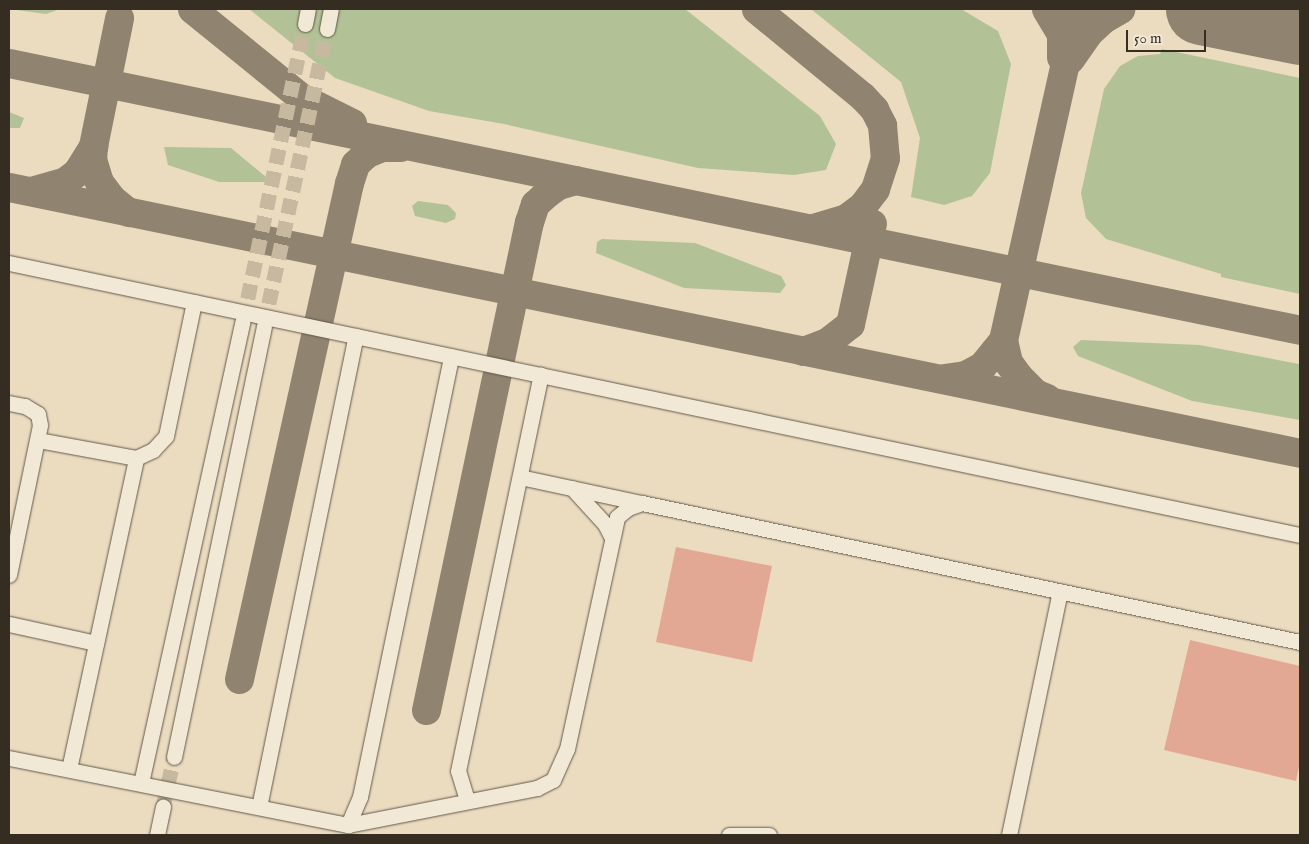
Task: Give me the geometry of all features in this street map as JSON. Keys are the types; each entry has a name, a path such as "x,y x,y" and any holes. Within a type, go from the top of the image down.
{"street":[{"path":"305,24 308,9"},
{"path":"326,29 331,9"},
{"path":"9,264 1300,535"},
{"path":"38,440 136,458 153,450 166,436 194,302"},
{"path":"141,784 243,321"},
{"path":"174,757 264,326"},
{"path":"259,807 356,336"},
{"path":"348,825 360,796 452,356"},
{"path":"467,800 458,771 541,375"},
{"path":"9,402 25,406 38,414 40,425 9,575"},
{"path":"69,769 136,458"},
{"path":"520,477 1300,642"},
{"path":"572,488 604,524 611,536"},
{"path":"9,758 348,825 467,800 537,788 554,780 561,769 611,536 617,517 628,508 642,503"},
{"path":"1009,835 1060,591"},
{"path":"9,624 96,643"},
{"path":"157,835 163,807"},
{"path":"729,835 769,835"}],"green space":[{"path":"9,9 60,9 46,14"},
{"path":"249,9 685,9 820,116 836,144 826,170 794,175 698,168 504,124 429,111 335,78"},
{"path":"811,9 961,9 998,31 1011,64 990,173 972,196 944,205 911,197 920,138 901,82"},
{"path":"1162,49 1300,78 1300,294 1221,277 1221,274 1106,239 1086,218 1081,193 1104,89 1120,66 1138,56 1160,54"},
{"path":"9,112 24,118 20,128 9,128"},
{"path":"164,147 231,148 272,182 219,182 168,165"},
{"path":"418,201 448,205 456,213 455,219 446,223 415,216 412,206"},
{"path":"602,239 695,243 781,276 786,285 780,293 684,288 596,253 597,242"},
{"path":"1081,340 1200,345 1299,364 1300,420 1192,401 1078,356 1073,347"}],"building":[{"path":"676,547 772,566 752,662 656,642"},
{"path":"1190,640 1300,666 1300,762 1296,781 1164,750"}],"taxiway":[{"path":"192,9 302,98 352,123"},
{"path":"756,9 862,96 874,109 882,125 885,158 875,189 862,206 846,218 813,228"},
{"path":"1046,9 1061,34 1061,57"},
{"path":"1003,340 1077,9"},
{"path":"1070,59 1088,33 1103,19 1120,9"},
{"path":"93,146 119,18"},
{"path":"9,63 1300,330"},
{"path":"31,191 65,181 77,172 93,146 92,159 99,182 112,199 128,212"},
{"path":"239,679 349,183 355,164 367,153 382,147 400,147"},
{"path":"426,710 529,222 535,204 547,193 558,185 575,180"},
{"path":"9,187 1300,453"},
{"path":"803,351 827,342 850,324 872,223"},
{"path":"944,378 965,375 982,366 1003,340 1008,362 1019,377 1035,393 1047,398"}],"runway":[{"path":"1201,9 1300,29"}],"tunnel":[{"path":"243,321 305,24"},
{"path":"264,326 327,29"},
{"path":"163,807 174,757"}]}
